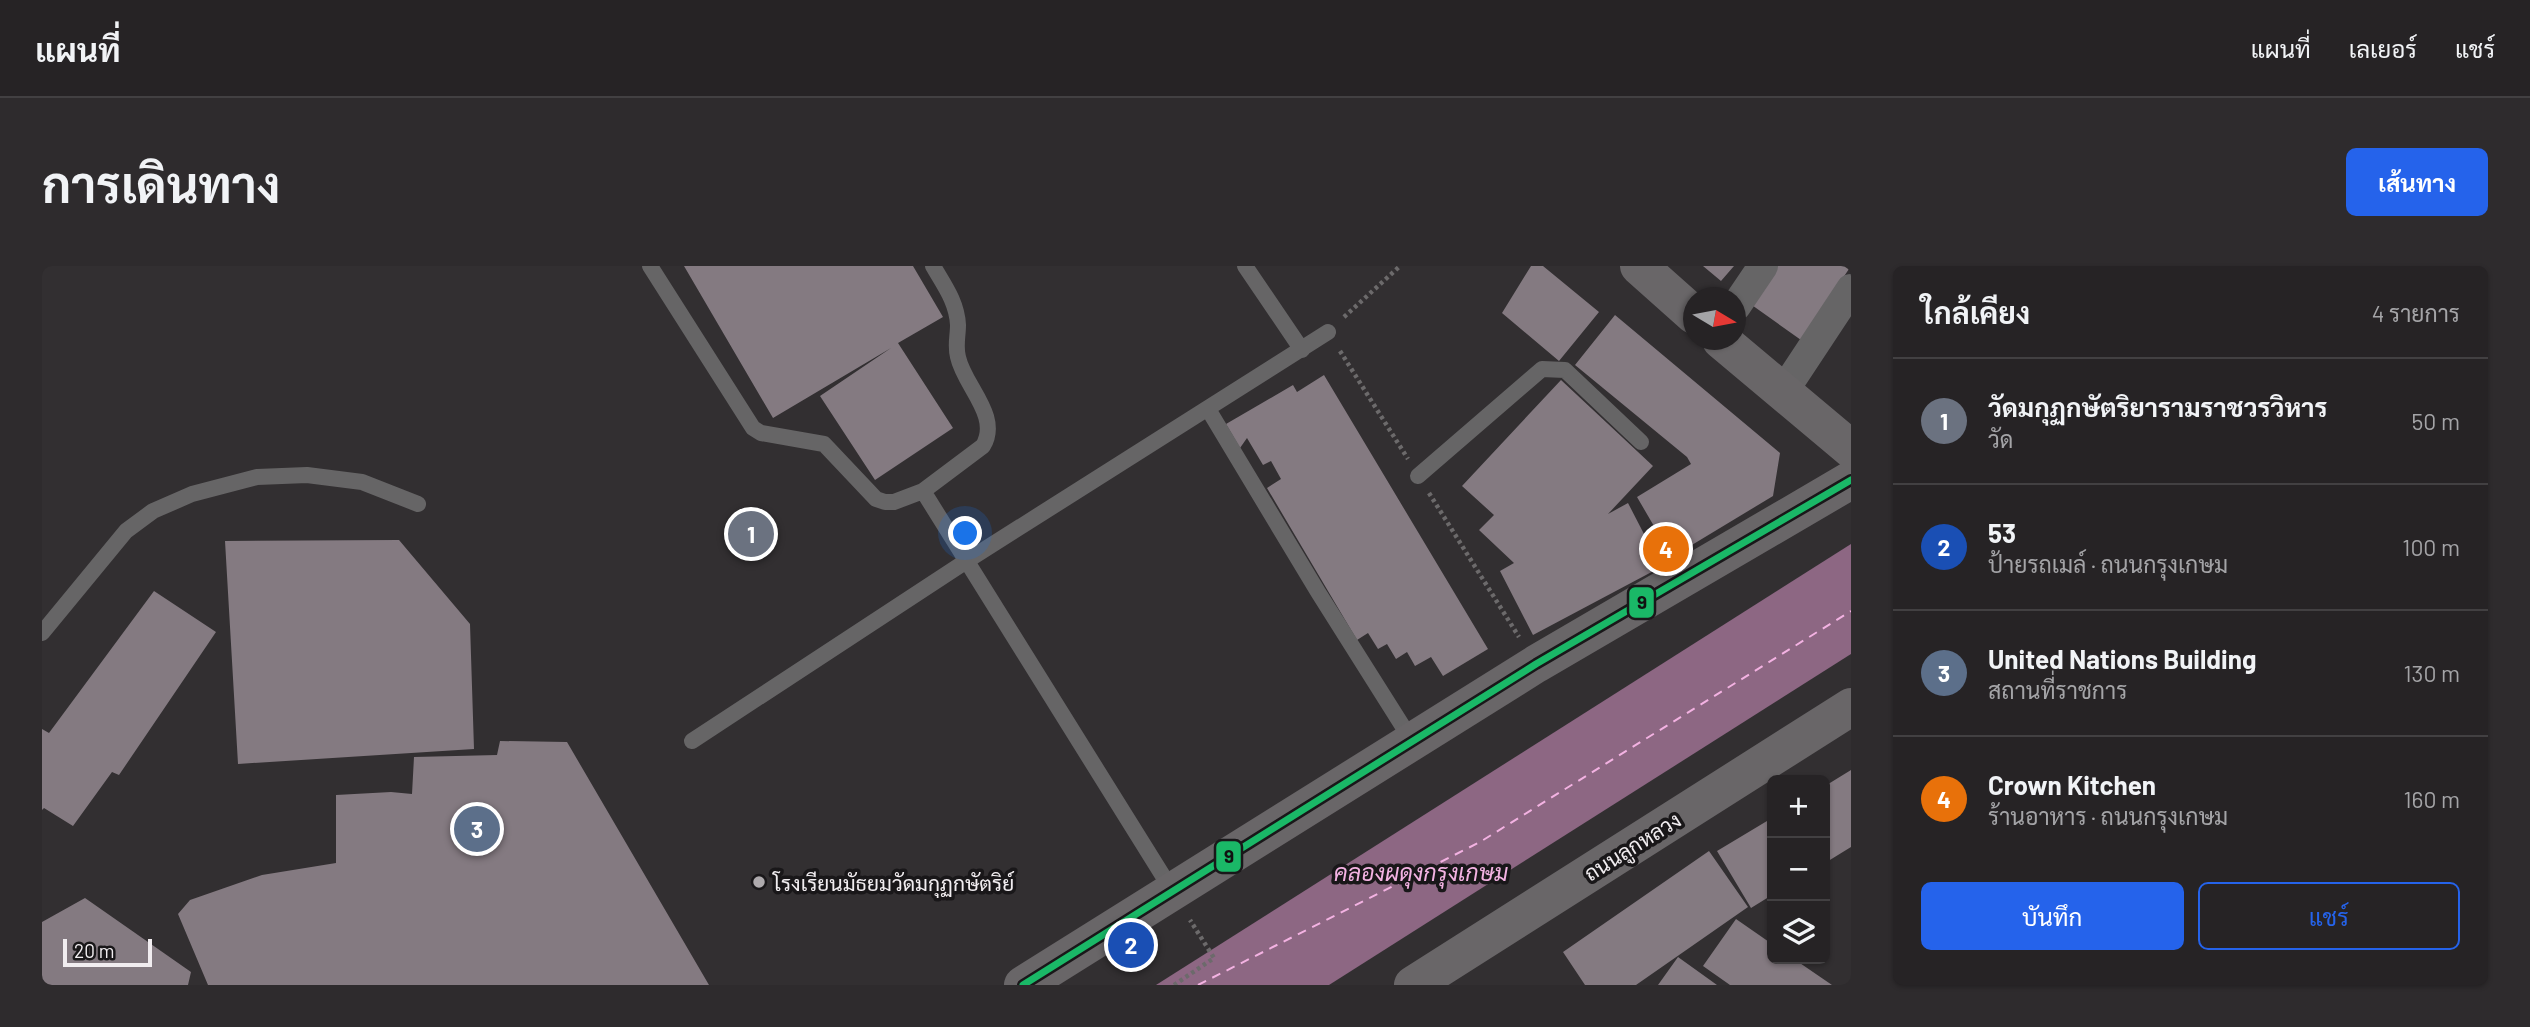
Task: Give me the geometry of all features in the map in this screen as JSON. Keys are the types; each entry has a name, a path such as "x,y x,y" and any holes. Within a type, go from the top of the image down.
{"main road":[{"path":"1639,266 1683,307"},
{"path":"1733,350 1851,449"},
{"path":"1023,985 1536,664 1851,480"},
{"name":"ถนนลูกหลวง","path":"1426,982 1851,706"}],"street":[{"path":"1746,290 1763,266"},
{"path":"1783,391 1851,289"}],"lane":[{"path":"650,266 753,428 761,433 824,444 876,499 885,502 894,502 923,491 983,446 989,435 988,420 958,359 955,303 933,266"},
{"path":"1245,266 1302,351"},
{"path":"692,741 968,560 1302,351 1328,332"},
{"path":"1418,476 1542,369 1565,370 1642,442"},
{"path":"1208,409 1412,742"},
{"path":"42,633 126,531 153,512 192,494 257,477 307,475 362,482 418,504"},
{"path":"923,491 1173,892"}],"path":[{"path":"1400,266 1328,332 1536,664"},
{"path":"1173,892 1214,958 1174,985"}],"water":[{"name":"คลองผดุงกรุงเกษม","path":"1851,544 1851,654 1329,985 1156,985"}],"building":[{"path":"684,266 913,266 943,317 898,343 953,428 875,480 820,396 891,348 773,418"},
{"path":"1531,266 1543,266 1599,312 1559,361 1502,313"},
{"path":"1703,266 1734,266 1721,281"},
{"path":"1777,266 1851,266 1801,340 1749,303"},
{"path":"1615,315 1780,453 1773,496 1672,557 1637,497 1691,464 1687,457 1575,365"},
{"path":"1324,375 1488,649 1443,676 1431,657 1415,666 1407,652 1396,659 1387,644 1378,649 1368,633 1357,640 1267,488 1281,479 1271,461 1263,465 1247,438 1240,448 1226,424 1293,385 1297,392"},
{"path":"1561,380 1653,466 1608,514 1628,503 1661,567 1533,635 1500,571 1514,563 1479,530 1494,515 1462,486"},
{"path":"399,540 470,624 474,749 238,764 225,541"},
{"path":"154,591 216,632 119,775 112,772 73,826 44,808 42,810 42,729 49,733"},
{"path":"500,741 567,742 709,985 208,985 178,914 190,900 262,875 336,863 336,795 391,792 412,794 414,757 497,755"},
{"path":"1851,770 1851,847 1830,860 1830,838 1830,783"},
{"path":"1767,821 1767,898 1751,908 1717,851"},
{"path":"1709,851 1748,907 1636,985 1585,985 1563,952"},
{"path":"85,898 191,972 188,985 42,985 42,922"},
{"path":"1736,919 1767,941 1767,964 1801,964 1832,985 1730,985 1703,966"},
{"path":"1678,957 1717,985 1658,985"}],"ferry route":[{"path":"1198,985 1480,842 1851,611"}],"transit line":[{"name":"9","path":"1023,985 1536,664 1851,480"}],"place":[{"name":"วัดมกุฏกษัตริยารามราชวรวิหาร","path":"751,534"},
{"name":"Crown Kitchen","path":"1666,549"},
{"name":"United Nations Building","path":"477,829"},
{"name":"โรงเรียนมัธยมวัดมกุฏกษัตริย์","path":"759,882"},
{"name":"53","path":"1131,945"}]}
